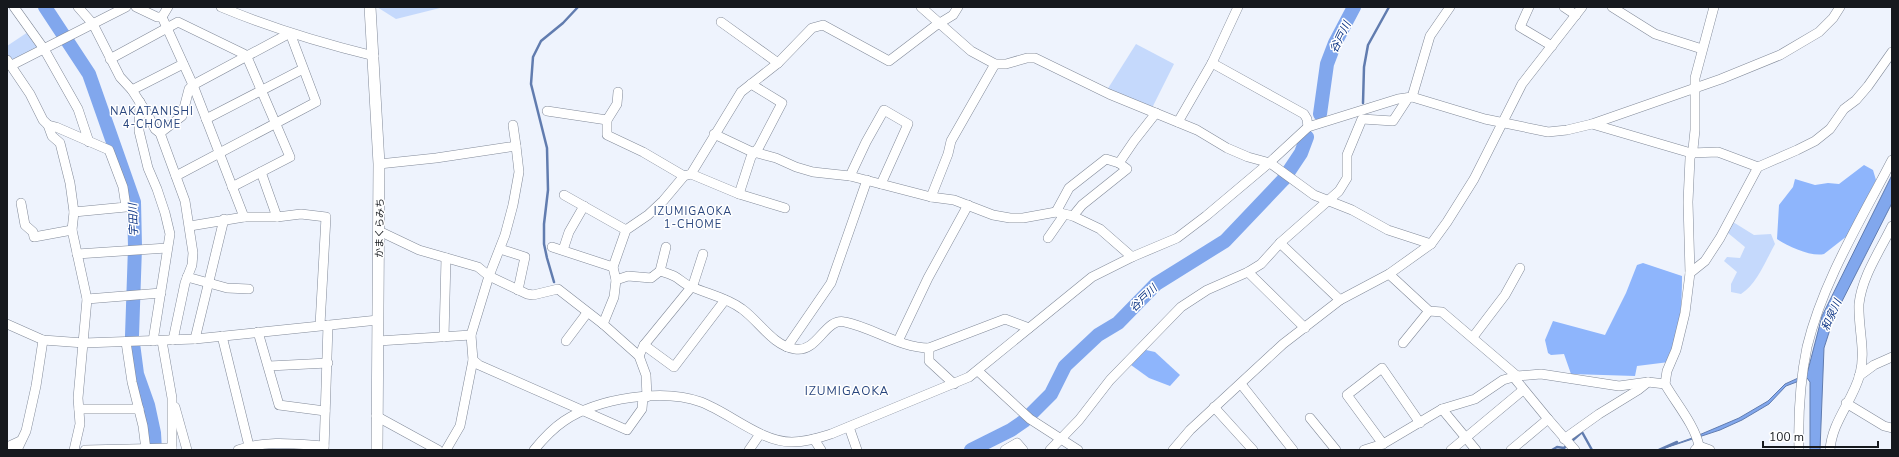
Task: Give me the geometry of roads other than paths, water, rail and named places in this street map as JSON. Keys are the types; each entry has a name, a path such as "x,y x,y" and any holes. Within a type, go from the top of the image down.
{"main road":[{"name":"かまくらみち","path":"370,7 379,164 376,416 377,450"}],"street":[{"path":"14,7 44,49 78,109 89,142"},
{"path":"78,7 93,24 120,77 132,90 155,129 160,133 186,201 193,253 192,264 180,303 173,340"},
{"path":"74,450 80,424 79,409 87,299 72,230 74,212 70,183 60,143 52,136 48,125 43,120 10,62 44,49 126,7"},
{"path":"136,7 157,17 162,17"},
{"path":"162,17 168,7"},
{"path":"221,7 324,44 374,56"},
{"path":"921,7 971,51 996,64 1006,64 1027,58 1035,58 1109,94 1178,122 1248,157 1269,163 1324,199 1352,210 1388,230 1431,244"},
{"path":"603,324 614,297 616,280 613,267 626,230 648,215 687,175 741,92 778,63 794,44 817,26 823,25 888,61 935,26 953,15 958,7"},
{"path":"1178,122 1212,63 1238,7"},
{"path":"1050,450 1079,420 1110,380 1181,307 1207,290 1248,272 1260,264 1324,199 1342,186 1347,178 1347,155 1362,119 1393,121 1410,97 1430,36 1450,7"},
{"path":"1529,7 1520,27 1552,46"},
{"path":"1564,7 1576,15"},
{"path":"1173,450 1190,430 1283,344 1340,300 1389,274 1431,244 1447,222 1474,179 1522,84 1582,7"},
{"path":"1612,7 1655,34 1702,49"},
{"path":"1710,450 1697,443 1681,409 1664,384 1667,371 1676,350 1683,320 1690,273 1688,202 1691,153 1695,130 1695,78 1714,7"},
{"path":"535,450 555,427 583,411 601,404 645,397 680,397 699,401 760,434 792,446 814,439 848,427 954,384 978,371 1092,277 1132,257 1177,238 1206,216 1269,163 1308,127 1398,99 1410,97 1548,132 1567,130 1592,124 1764,63 1819,32 1833,18 1840,7"},
{"path":"162,17 193,85 244,217"},
{"path":"110,59 178,22 244,54 247,57 290,157 232,187"},
{"path":"721,22 778,63"},
{"path":"160,133 182,116 189,89 193,85 290,33"},
{"path":"176,176 316,102 290,33"},
{"path":"1690,273 1706,261 1758,167 1815,141 1830,129 1844,109 1856,100 1868,86 1892,52"},
{"path":"1212,63 1304,114 1307,119 1308,127"},
{"path":"132,90 183,64"},
{"path":"930,197 948,154 951,141 996,64"},
{"path":"206,119 303,69"},
{"path":"739,194 754,152 782,103 751,84"},
{"path":"618,92 617,104 607,120 607,135 687,175 739,194 784,208"},
{"path":"140,102 139,131 148,168 165,212 170,234 161,293 158,341 186,450"},
{"path":"850,176 866,142 884,110 908,124 881,184"},
{"path":"547,111 607,120"},
{"path":"1119,163 1156,113"},
{"path":"1592,124 1691,153 1718,152 1758,167"},
{"path":"48,125 109,150 123,188 126,207 74,212"},
{"path":"446,450 460,426 473,360 471,335 489,276 505,235 519,172 513,125"},
{"path":"714,134 754,152 776,158 796,168 813,172 850,176 930,197 954,200 993,215 1010,218 1064,214 1082,205 1127,169 1119,163 1106,159 1069,188 1064,214 1048,238"},
{"path":"379,164 436,158 516,146"},
{"path":"1799,450 1803,372 1807,348 1822,300 1835,271 1892,160"},
{"path":"261,172 277,217"},
{"path":"787,347 831,283 867,180"},
{"path":"564,195 626,230"},
{"path":"21,203 25,225 33,232 34,237 72,230"},
{"path":"898,341 928,278 968,205"},
{"path":"563,250 569,232 584,206"},
{"path":"190,226 244,217 277,217 301,214 326,217 324,325 328,363 324,448 304,447 289,443 238,450"},
{"path":"1064,214 1100,229 1132,257"},
{"path":"195,339 224,220"},
{"path":"1830,450 1834,430 1859,376 1863,352 1859,306 1864,280 1892,226"},
{"path":"379,232 419,250 478,267 489,276 518,290 533,295 558,289 603,324 639,356 646,374 645,397 642,409 628,430 479,365 473,360"},
{"path":"1280,243 1340,300"},
{"path":"552,247 613,267"},
{"path":"616,280 628,276 651,278 660,271 666,247"},
{"path":"77,254 167,248"},
{"path":"500,249 526,258 518,290"},
{"path":"639,356 644,345 693,285 703,254"},
{"path":"444,337 446,258"},
{"path":"1473,337 1505,295 1520,268"},
{"path":"660,271 674,276 690,287 742,308 781,343 787,347 799,350 809,347 833,324 840,321 862,327 910,346 929,348 1005,319 1029,328"},
{"path":"1248,272 1305,328"},
{"path":"1389,274 1429,311 1442,312 1517,376 1516,380 1523,390 1574,450"},
{"path":"187,277 227,288 249,289"},
{"path":"87,299 161,293"},
{"path":"644,345 674,366 725,300"},
{"path":"1403,343 1429,311"},
{"path":"566,341 587,313"},
{"path":"7,324 43,340 84,343 195,339 378,320"},
{"path":"258,332 279,405 325,411"},
{"path":"378,341 471,335"},
{"path":"222,336 250,448"},
{"path":"7,447 18,446 26,431 36,386 43,340"},
{"path":"126,342 132,382 139,409 146,449"},
{"path":"929,348 929,361 954,384"},
{"path":"1859,376 1874,365 1892,357"},
{"path":"269,366 328,363"},
{"path":"1381,447 1347,395 1382,368 1420,423"},
{"path":"978,371 1030,419 1078,450"},
{"path":"1364,450 1381,447 1442,409 1474,399 1503,380 1517,376 1541,374 1619,386 1648,382 1664,384"},
{"path":"1564,439 1648,382"},
{"path":"1241,384 1293,450"},
{"path":"1451,450 1523,390"},
{"path":"85,450 172,449 172,398"},
{"path":"1846,403 1884,426 1892,428"},
{"path":"1214,408 1253,450"},
{"path":"79,409 139,409"},
{"path":"1442,409 1476,450"},
{"path":"376,416 438,450"},
{"path":"1310,418 1336,450"},
{"path":"1511,450 1548,419"},
{"path":"848,427 857,450"},
{"path":"748,450 760,434"},
{"path":"814,439 821,450"},
{"path":"1005,450 1017,443 1023,450"}],"water":[{"name":"和泉川","path":"1892,175 1892,203 1834,317 1824,348 1820,450 1810,450 1810,382 1807,378 1786,386 1769,404 1742,420 1720,430 1659,450 1739,418 1768,401 1785,384 1807,374 1822,316"}],"waterway":[{"name":"宇田川","path":"45,7 89,74 134,202 135,247 132,336 137,374 148,405 154,433 155,450"},
{"path":"554,282 544,244 544,224 548,190 547,148 531,84 533,57 541,41 563,23 578,7"},
{"name":"谷戸川","path":"1320,114 1327,64 1335,43 1354,7"},
{"path":"1363,103 1364,67 1368,45 1389,7"},
{"name":"谷戸川","path":"971,450 1011,430 1024,421 1051,394 1065,366 1098,335 1118,323 1156,284 1225,241 1283,180 1301,153 1307,137"},
{"path":"1552,450 1557,447 1564,448 1582,432 1592,450"},
{"path":"1659,450 1677,442"}],"district":[{"name":"NAKATANISHI 4-CHOME","path":"152,117"},
{"name":"IZUMIGAOKA 1-CHOME","path":"693,217"},
{"name":"IZUMIGAOKA","path":"847,391"}]}
